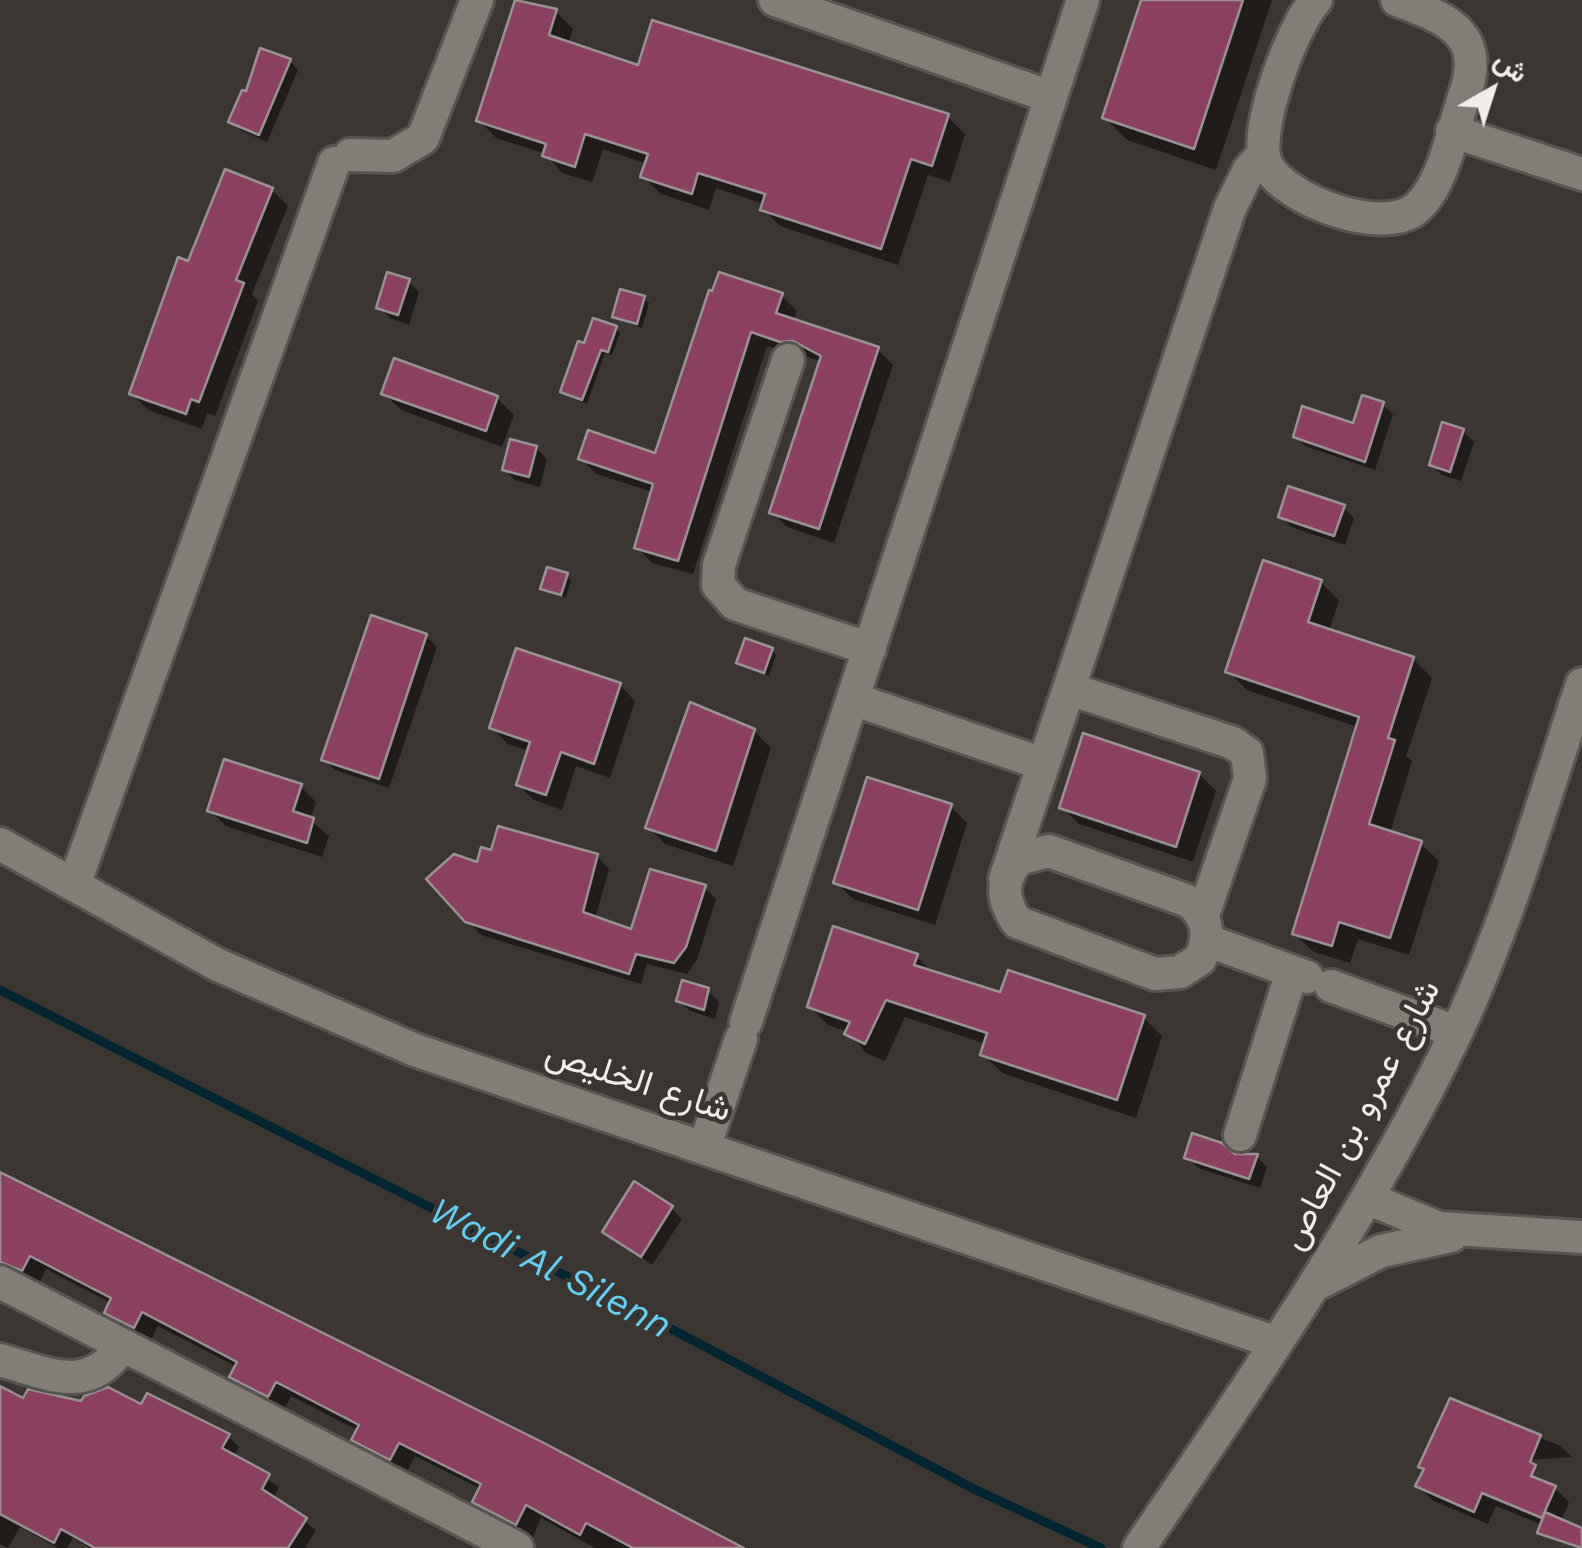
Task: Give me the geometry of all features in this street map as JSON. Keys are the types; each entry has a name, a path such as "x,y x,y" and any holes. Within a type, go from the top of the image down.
{"street":[{"path":"74,885 342,159 393,156 423,138 477,0"},
{"path":"775,0 1051,96"},
{"path":"705,1145 1083,0"},
{"path":"1316,0 1299,24 1262,131 1263,154 1274,176 1291,192 1368,219 1389,221 1411,213 1428,195 1473,68 1466,44 1443,16 1397,0"},
{"path":"1452,131 1582,174"},
{"path":"1070,689 1232,743 1247,753 1250,779 1191,966 1168,976 1016,922 1004,900 1006,879 1230,208 1249,170 1263,154"},
{"path":"788,360 719,565 718,585 735,604 870,649"},
{"name":"شارع عمرو بن العاص","path":"1139,1548 1313,1286 1367,1198 1456,1032 1511,900 1582,684"},
{"path":"852,699 1043,764"},
{"name":"شارع الخليص","path":"0,844 218,965 415,1050 705,1145 1274,1342"},
{"path":"1006,879 1018,859 1049,851 1188,900 1204,928 1310,978 1456,1032"},
{"path":"1240,1135 1310,978"},
{"path":"1367,1198 1439,1228 1582,1237"},
{"path":"1313,1286 1382,1251 1419,1241 1491,1234"},
{"path":"0,1282 517,1548"},
{"path":"0,1360 85,1378 104,1370 122,1345"}],"building":[{"path":"515,0 557,9 549,35 638,65 652,20 949,114 932,166 911,159 881,249 760,210 765,194 698,173 692,194 640,177 648,154 585,134 575,167 542,156 546,144 476,121"},
{"path":"1141,0 1243,0 1194,149 1102,118"},
{"path":"260,48 291,59 259,135 228,122 242,90 246,91"},
{"path":"225,169 273,188 236,280 244,283 199,402 191,399 186,414 129,394 178,257 188,261"},
{"path":"387,272 410,279 398,315 376,308"},
{"path":"719,272 783,293 776,313 879,347 819,529 769,513 821,356 793,341 780,342 751,332 678,561 634,548 653,484 578,459 588,430 655,453 709,290 712,291"},
{"path":"620,289 645,296 637,324 612,317"},
{"path":"593,318 617,326 608,352 601,350 582,400 560,392 578,341 584,343"},
{"path":"394,358 498,396 486,431 381,394"},
{"path":"1362,395 1384,402 1365,462 1293,437 1302,406 1353,423"},
{"path":"1442,422 1464,429 1450,472 1429,465"},
{"path":"510,439 537,446 529,477 502,470"},
{"path":"1288,486 1345,505 1334,536 1278,517"},
{"path":"1263,560 1322,580 1308,622 1414,657 1388,738 1395,740 1369,824 1422,841 1390,938 1339,922 1332,946 1292,934 1359,717 1225,672"},
{"path":"547,567 568,573 561,595 540,589"},
{"path":"371,615 427,634 379,779 321,760"},
{"path":"745,638 773,648 764,673 736,663"},
{"path":"516,648 621,683 594,764 561,752 546,795 516,785 530,742 489,728"},
{"path":"690,702 755,729 716,851 645,828"},
{"path":"1083,733 1200,772 1176,847 1059,808"},
{"path":"224,759 302,784 293,811 314,818 307,843 207,811"},
{"path":"867,777 952,804 918,910 833,883"},
{"path":"498,826 598,854 583,912 631,929 650,869 706,885 686,947 674,963 636,954 629,974 465,922 426,879 454,854 477,862 481,847 491,850"},
{"path":"833,926 918,954 914,965 1000,992 1008,970 1145,1015 1117,1100 980,1055 987,1033 886,1000 865,1044 844,1034 850,1022 807,1007"},
{"path":"682,980 709,988 704,1010 676,1001"},
{"path":"1192,1133 1222,1143 1235,1154 1258,1154 1249,1179 1184,1158"},
{"path":"0,1172 544,1443 744,1548 633,1548 586,1523 580,1535 526,1505 516,1525 472,1502 481,1484 399,1443 390,1460 351,1440 359,1425 276,1382 268,1397 229,1377 237,1362 142,1312 134,1328 104,1313 111,1298 30,1256 22,1271 0,1262"},
{"path":"634,1181 673,1206 641,1257 602,1232"},
{"path":"0,1386 23,1398 28,1389 81,1401 84,1396 108,1387 141,1404 147,1393 230,1434 222,1448 270,1474 262,1489 307,1518 288,1548 95,1548 61,1529 54,1543 0,1514"},
{"path":"1450,1398 1541,1435 1530,1462 1536,1465 1531,1476 1556,1486 1542,1518 1482,1493 1474,1512 1415,1486 1424,1469 1418,1467"},
{"path":"1545,1512 1582,1528 1582,1548 1537,1533"}],"waterway":[{"name":"Wadi Al Silenn","path":"0,990 679,1333 974,1489 1101,1548"}]}
